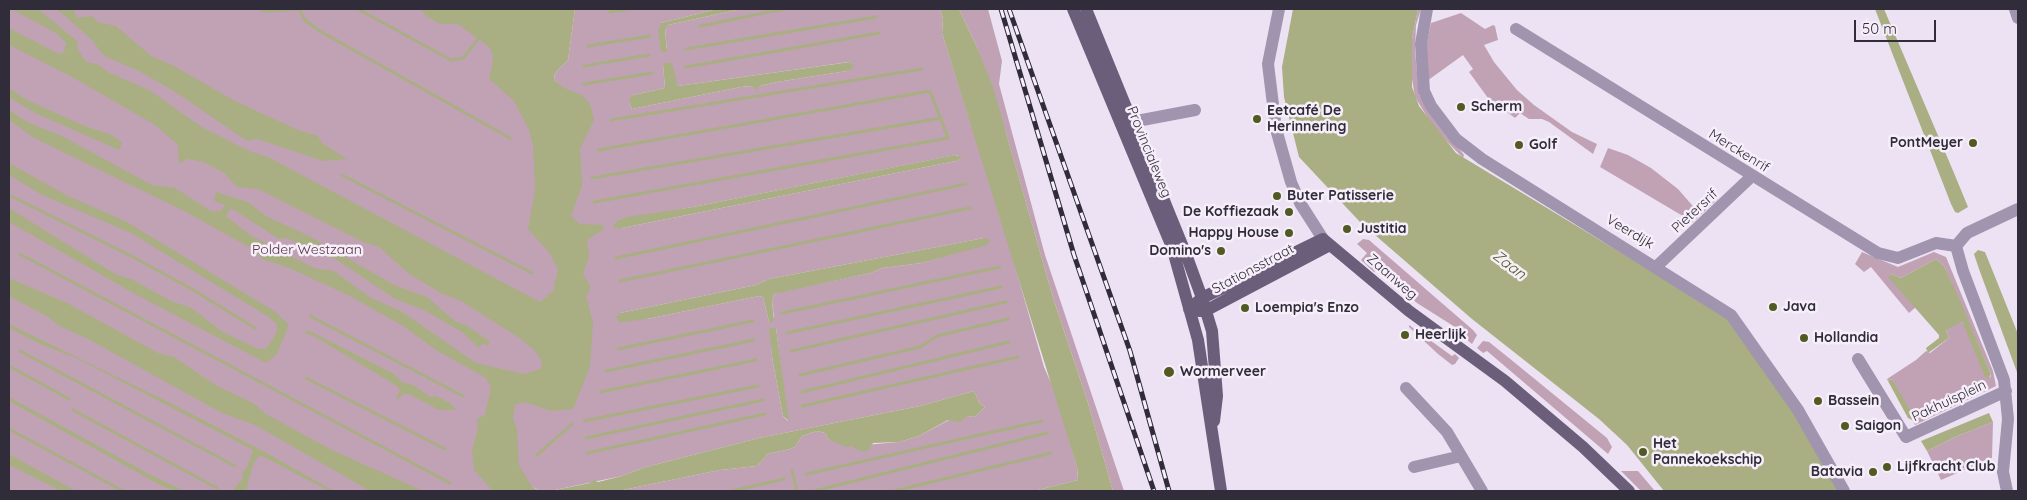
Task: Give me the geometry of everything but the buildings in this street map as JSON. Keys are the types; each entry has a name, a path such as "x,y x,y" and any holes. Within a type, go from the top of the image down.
{"main road":[{"name":"Provincialeweg","path":"1073,9 1188,257 1202,298 1212,331 1217,396 1213,429"},
{"name":"Provincialeweg","path":"1086,9 1172,247 1198,340 1208,412 1213,429"},
{"name":"Stationsstraat","path":"1190,310 1202,298 1327,242"},
{"name":"Stationsstraat","path":"1190,310 1206,312 1327,242"},
{"name":"Zaanweg","path":"1327,242 1409,311 1505,381 1582,446 1629,491"},
{"path":"1213,429 1221,491"}],"street":[{"name":"Zaanweg","path":"1279,9 1268,64 1276,129 1291,182 1307,215 1327,242"},
{"name":"Veerdijk","path":"1427,9 1421,44 1424,91 1432,106 1456,139 1482,159 1719,305 1737,322 1798,410 1844,491"},
{"path":"2015,9 2018,18"},
{"name":"Merckenrif","path":"1516,29 1752,176 1887,257 1902,258 1936,243 1956,246"},
{"path":"1127,123 1195,110"},
{"name":"Pietersrif","path":"1657,266 1752,176"},
{"path":"2007,491 2003,472 2008,420 2006,391 2002,372 1962,270 1956,246 1960,239 1968,233 2018,209"},
{"name":"Pakhuisplein","path":"1858,359 1906,437 2006,391"},
{"path":"1406,388 1447,432 1482,491"},
{"path":"1414,467 1461,456"}],"green space":[{"name":"Polder Westzaan","path":"9,9 570,9 550,82 559,85 554,80 555,73 568,60 575,9 717,9 661,23 667,52 665,28 668,25 741,9 940,9 943,19 942,33 1006,235 1044,367 1056,394 1077,467 1078,480 1034,491 618,491 720,470 757,466 768,454 795,447 802,436 817,431 825,433 828,439 852,446 899,442 919,436 949,420 968,416 975,417 985,407 980,404 974,391 920,406 759,438 646,467 622,476 550,491 540,491 533,487 537,491 9,491","holes":["849,62 853,64 847,71 777,82 760,86 757,89 751,86 741,87 632,109 629,103 633,95 665,88 663,64 673,73 678,86","956,155 962,157 956,161 622,228 618,220","984,238 956,253 922,263 882,268 871,273 774,294 772,301 774,317 769,322 763,297 759,296 647,319 620,313 756,285 769,279","770,328 776,328 788,421 783,416 772,357"]},
{"path":"959,9 988,9 1002,61 999,84 1045,255 1124,491 1113,491 1088,403 1054,301 1006,133 977,47"},
{"path":"1418,9 1421,9 1416,25 1415,50 1419,95 1464,155 1463,158 1434,128 1415,97 1411,73 1412,39"},
{"path":"1461,13 1485,29 1493,25 1495,26 1498,40 1484,45 1494,62 1517,90 1534,105 1572,132 1597,144 1593,154 1549,122 1542,119 1529,119 1520,113 1515,118 1488,98 1469,72 1473,69 1463,55 1427,81 1424,57 1431,23"},
{"path":"1608,148 1628,155 1651,168 1678,189 1698,212 1720,197 1693,222 1600,167"},
{"path":"1363,239 1369,240 1473,330 1477,335 1472,344 1465,338 1466,334 1417,303 1378,270 1374,272 1361,260 1367,253 1357,244"},
{"path":"1862,252 1898,267 1934,252 1946,257 1993,371 1996,386 1915,425 1892,379 1888,381 1887,379 1926,351 1930,353 1949,338 1946,331 1960,321 1962,321 1990,378 1991,374 1944,266 1936,259 1901,278 1892,274 1889,277 1916,307 1909,313 1871,267 1864,272 1855,264"},
{"path":"1409,325 1452,356 1455,354 1459,358 1455,364 1452,365 1438,354"},
{"path":"1483,341 1489,342 1607,438 1612,447 1608,454 1487,351 1483,353 1477,348"},
{"path":"1993,422 1992,458 1941,480 1927,451 1955,437"},
{"path":"1621,471 1638,471 1655,491 1641,491"}],"water":[{"path":"11,9 38,9 77,41 78,50 86,62 97,64 108,72 149,90 202,127 249,151 268,157 540,302 553,291 558,269 549,252 528,229 535,189 533,145 529,130 514,101 489,79 493,60 492,52 488,46 458,24 440,24 426,16 421,9 575,9 568,60 555,73 554,80 564,88 582,95 590,104 594,120 580,149 582,186 571,216 580,224 603,225 604,229 587,240 589,257 583,274 591,288 586,296 593,322 590,367 573,409 551,411 525,402 515,405 513,418 517,429 519,465 532,487 540,491 493,491 474,470 472,450 478,428 477,419 485,415 491,387 486,378 436,350 403,326 350,296 289,268 262,259 254,250 186,212 34,138 9,120 9,110 29,123 60,135 152,185 175,188 211,211 220,211 225,205 214,201 216,192 248,202 266,216 309,236 396,286 427,297 456,322 466,325 488,340 490,345 482,344 479,348 462,332 424,310 395,299 334,258 317,254 311,248 286,238 279,239 231,208 226,216 250,235 314,268 334,271 371,298 401,311 476,363 524,374 542,368 541,360 535,351 521,339 461,301 441,293 409,274 379,247 363,242 258,189 237,187 224,173 204,162 187,159 179,164 178,145 155,125 72,77 9,45 9,28 59,54 64,52 66,43 56,33"},
{"path":"57,9 74,9 77,18 92,16 97,22 116,26 151,56 172,65 235,101 298,130 318,136 322,143 347,159 323,161 257,139 247,141 177,93 139,71 104,56 91,39"},
{"path":"717,9 741,9 668,25 665,29 667,52 661,52 658,31 661,23"},
{"path":"940,9 959,9 993,87 1054,301 1088,403 1113,491 1034,491 1078,480 1077,467 942,33 943,19"},
{"name":"Zaan","path":"1293,9 1418,9 1412,39 1412,87 1419,106 1456,153 1724,315 1783,395 1839,491 1664,491 1627,445 1599,419 1472,319 1360,222 1299,157 1284,97 1282,67"},
{"path":"1875,9 1884,9 1968,207 1958,213 1955,212 1951,204"},
{"path":"850,62 853,64 852,69 847,71 777,82 760,86 757,90 751,86 741,87 632,109 629,103 633,95 665,88 663,64 666,63 672,63 678,86"},
{"path":"9,88 27,100 80,124 114,136 122,143 119,150 35,113 9,97"},
{"path":"955,155 963,157 956,161 622,228 615,228 613,226 618,220 627,217 693,207"},
{"path":"9,163 68,196 127,222 274,311 289,325 277,354 266,363 135,294 9,222 9,208 115,274 131,279 171,301 192,308 221,331 258,349 266,349 277,332 276,323 267,316 131,233 42,195 9,175"},
{"path":"984,238 990,240 987,245 922,263 882,268 871,273 774,294 772,301 774,321 769,322 763,297 759,296 647,319 619,322 616,317 620,313 756,285 769,279"},
{"path":"1978,250 1985,252 2018,334 2018,375 1974,254"},
{"path":"1936,259 1944,266 1958,296 1991,374 1988,379 1985,377 1962,321 1946,331 1949,338 1928,353 1926,348 1939,338 1939,335 1888,277 1892,274 1901,278"},
{"path":"9,278 67,303 158,353 174,357 217,386 253,403 266,414 330,449 423,491 370,491 255,425 222,413 88,339 59,326 48,317 9,296"},
{"path":"9,324 174,405 263,451 334,491 329,491 262,456 258,457 253,465 246,491 232,491 243,478 242,473 247,467 253,450 78,359 38,343 9,328"},
{"path":"769,328 776,328 789,421 783,416 772,357"},
{"path":"308,330 394,374 402,382 415,386 430,397 436,396 450,403 456,410 439,410 409,394 403,394 398,399 396,398 400,390 397,386 312,335 304,333"},
{"path":"1892,379 1914,417 1914,421 1908,418 1888,381"},
{"path":"974,391 980,404 985,407 975,417 968,416 960,422 948,420 919,436 899,442 873,443 867,452 857,450 852,446 846,447 828,439 825,433 817,431 802,436 795,447 768,454 757,466 720,470 618,491 550,491 590,483 593,480 598,482 622,476 646,467 759,438 920,406"},
{"path":"9,397 149,474 184,491 175,491 160,485 9,401"},
{"path":"1989,413 1993,422 1955,437 1927,451 1921,441"},
{"path":"9,454 76,491 61,491 9,465"}],"waterway":[{"path":"260,9 266,11 299,9 305,20 318,30 510,138"},
{"path":"358,9 451,60 463,58 479,38"},
{"path":"610,12 629,9"},
{"path":"700,26 784,9"},
{"path":"686,49 876,17"},
{"path":"686,67 879,33"},
{"path":"588,46 650,36"},
{"path":"584,66 649,55"},
{"path":"611,120 922,69"},
{"path":"584,84 652,73"},
{"path":"594,202 948,138 930,91 598,150"},
{"path":"592,178 941,118"},
{"path":"342,175 532,273"},
{"path":"616,258 966,184"},
{"path":"9,195 129,255 190,288 255,328"},
{"path":"620,281 970,208"},
{"path":"20,254 450,483"},
{"path":"782,313 1000,267"},
{"path":"787,333 1001,287"},
{"path":"791,351 1006,302"},
{"path":"310,316 463,396"},
{"path":"800,375 920,347 937,336 1008,319"},
{"path":"618,349 753,321"},
{"path":"606,371 754,340"},
{"path":"802,392 1009,342"},
{"path":"20,351 235,466"},
{"path":"802,406 1018,357"},
{"path":"600,392 756,360"},
{"path":"9,366 69,399"},
{"path":"306,378 445,449"},
{"path":"584,421 758,386"},
{"path":"586,438 763,400"},
{"path":"73,410 217,488"},
{"path":"587,453 765,414"},
{"path":"806,474 1042,421"},
{"path":"536,456 572,424"},
{"path":"9,429 123,491"},
{"path":"814,491 1047,433"},
{"path":"894,491 1051,453"},
{"path":"792,471 797,491"},
{"path":"732,491 784,479"}],"railway":[{"path":"1001,9 1074,255 1154,491"},
{"path":"1009,9 1130,351 1169,491"}],"place":[{"name":"Scherm","path":"1461,107"},
{"name":"Eetcafé De Herinnering","path":"1257,119"},
{"name":"PontMeyer","path":"1973,143"},
{"name":"Golf","path":"1519,145"},
{"name":"Buter Patisserie","path":"1277,196"},
{"name":"De Koffiezaak","path":"1289,212"},
{"name":"Justitia","path":"1347,229"},
{"name":"Happy House","path":"1289,233"},
{"name":"Domino's","path":"1221,251"},
{"name":"Java","path":"1773,307"},
{"name":"Loempia's Enzo","path":"1245,308"},
{"name":"Heerlijk","path":"1405,335"},
{"name":"Hollandia","path":"1804,338"},
{"name":"Wormerveer","path":"1169,372"},
{"name":"Bassein","path":"1818,401"},
{"name":"Saigon","path":"1845,426"},
{"name":"Het Pannekoekschip","path":"1643,452"},
{"name":"Lijfkracht Club","path":"1887,467"},
{"name":"Batavia","path":"1873,472"}]}
